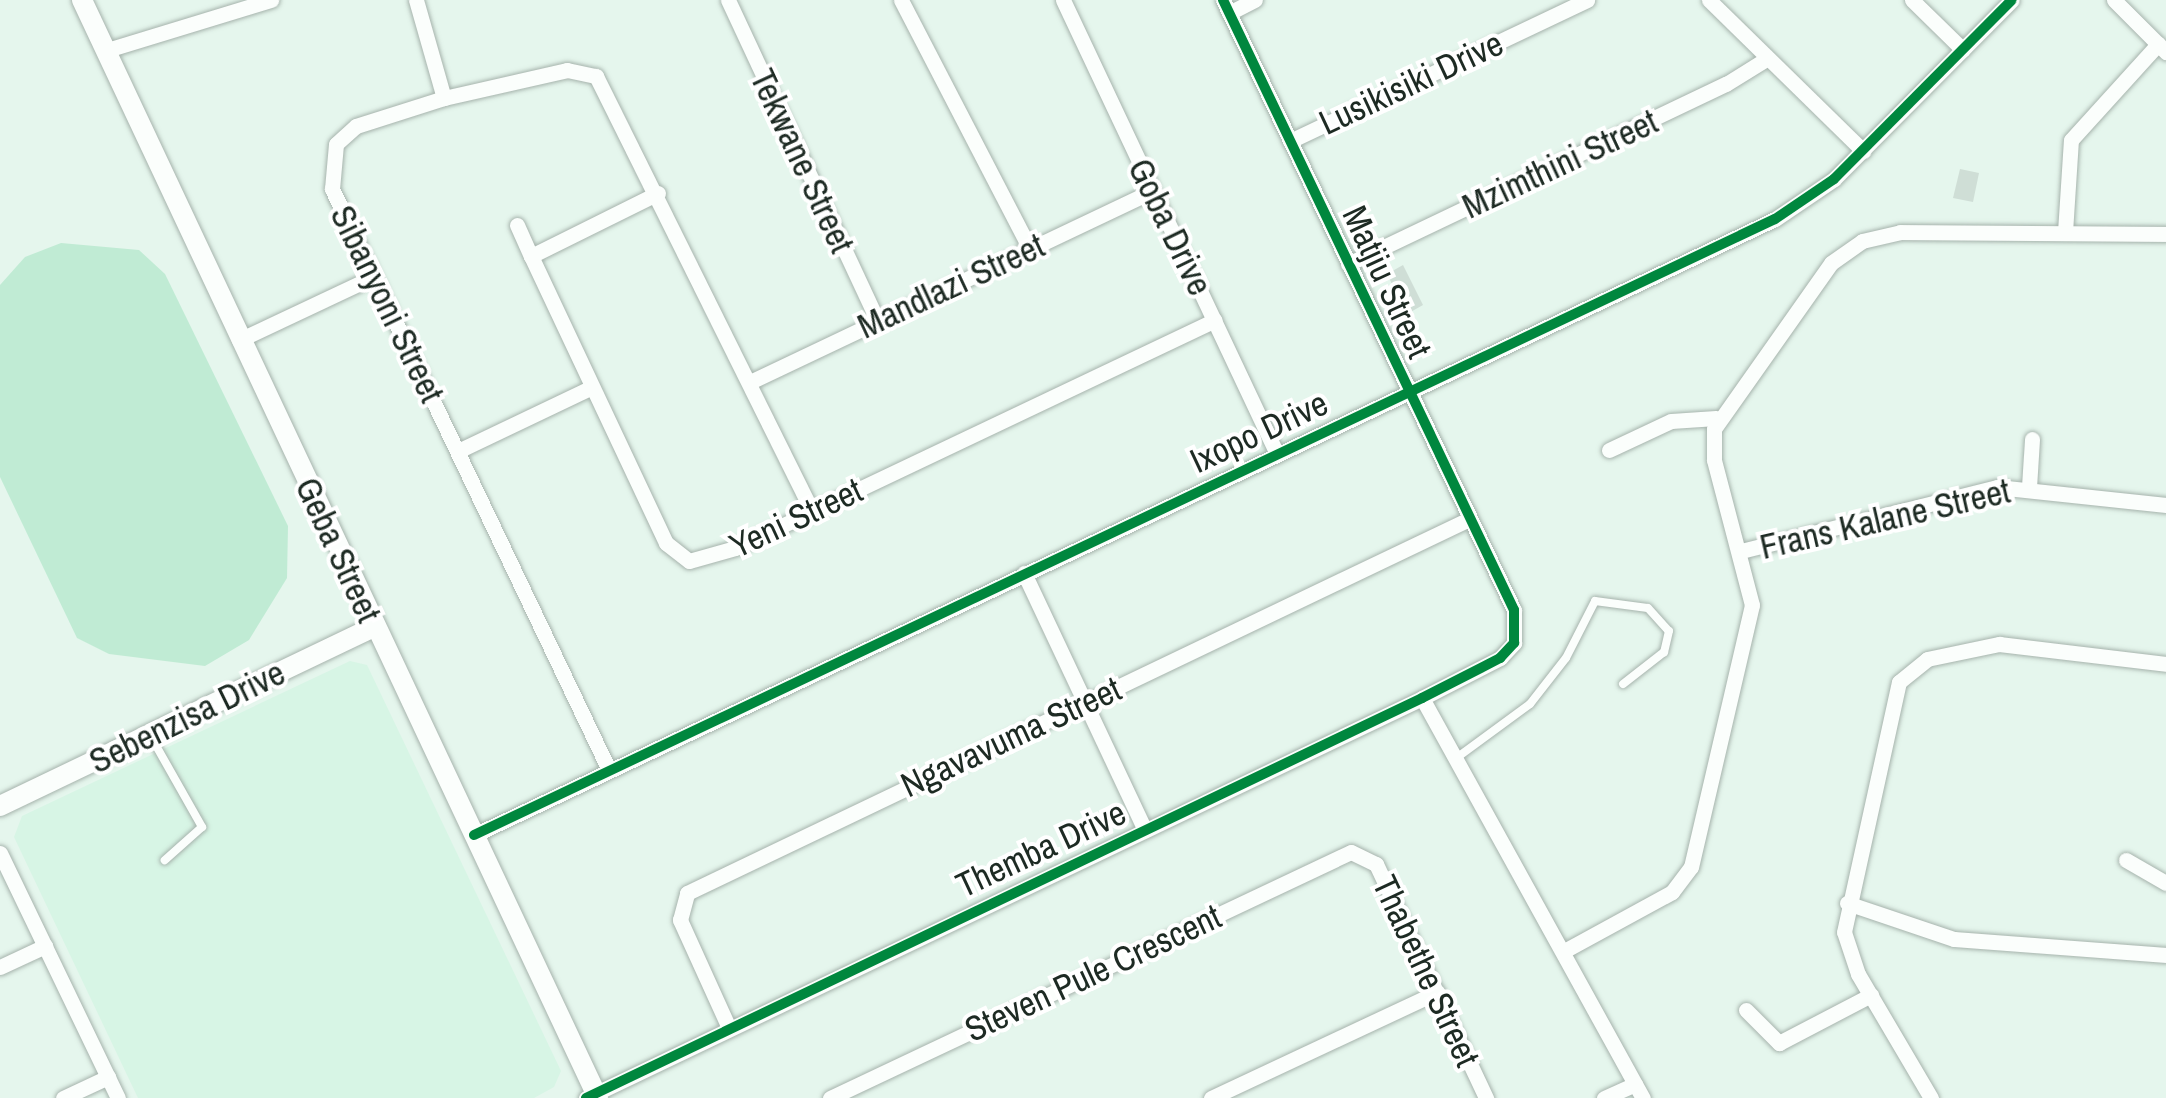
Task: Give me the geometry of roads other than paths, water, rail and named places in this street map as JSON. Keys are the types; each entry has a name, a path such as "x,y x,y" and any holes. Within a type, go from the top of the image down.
{"street":[{"name":"Geba Street","path":"82,0 593,1096"},
{"path":"104,52 271,0"},
{"path":"416,0 444,98"},
{"name":"Tekwane Street","path":"728,0 878,321"},
{"path":"901,0 1030,248"},
{"name":"Goba Drive","path":"1064,0 1277,454"},
{"path":"1226,6 1255,0"},
{"name":"Lusikisiki Drive","path":"1290,141 1587,0"},
{"path":"1709,0 1863,151"},
{"path":"1912,0 1963,50"},
{"name":"Ixopo Drive","path":"474,834 1775,219 1863,151 2012,0"},
{"path":"2065,232 2072,140 2162,48 2114,0"},
{"name":"Matjiu Street","path":"1226,6 1514,610 1514,643"},
{"name":"Mzimthini Street","path":"1348,264 1716,90 1768,58"},
{"name":"Sibanyoni Street","path":"608,770 332,189 331,152 356,126 444,98 567,70 596,76 658,193 811,510"},
{"name":"Mandlazi Street","path":"750,382 1152,191"},
{"path":"531,256 658,193"},
{"name":"Yeni Street","path":"517,225 588,389 679,557 702,562 1215,320"},
{"path":"1564,951 1672,892 1692,868 1752,605 1741,551 1714,460 1716,418 1831,262 1862,240 1900,232 2166,234"},
{"path":"239,340 373,276"},
{"path":"458,451 588,389"},
{"path":"1609,450 1671,421 1716,418"},
{"name":"Frans Kalane Street","path":"2029,487 2032,439"},
{"name":"Frans Kalane Street","path":"1741,551 1977,491 2029,487 2166,505"},
{"name":"Ngavavuma Street","path":"729,1028 680,920 687,893 1469,519"},
{"path":"1024,573 1145,830"},
{"name":"Sebenzisa Drive","path":"0,806 374,628"},
{"name":"Themba Drive","path":"593,1096 1422,698 1500,658 1514,643"},
{"path":"1931,1098 1847,950 1847,903 1893,696 1906,672 1942,654 2016,643 2166,664"},
{"path":"1422,698 1639,1091 1604,1098"},
{"name":"Thabethe Street","path":"1358,852 1376,864 1486,1098"},
{"name":"Steven Pule Crescent","path":"830,1098 1358,852"},
{"path":"0,853 118,1098"},
{"path":"2126,860 2166,883"},
{"path":"1847,903 1954,939 2166,956"},
{"path":"0,967 45,946"},
{"path":"1211,1098 1437,992"},
{"path":"1746,1010 1779,1044 1871,996"},
{"path":"64,1098 108,1077"}],"lane":[{"path":"1455,759 1538,695 1594,601 1648,608 1669,630 1664,652 1623,684"},
{"path":"150,734 202,827 165,860"}]}
